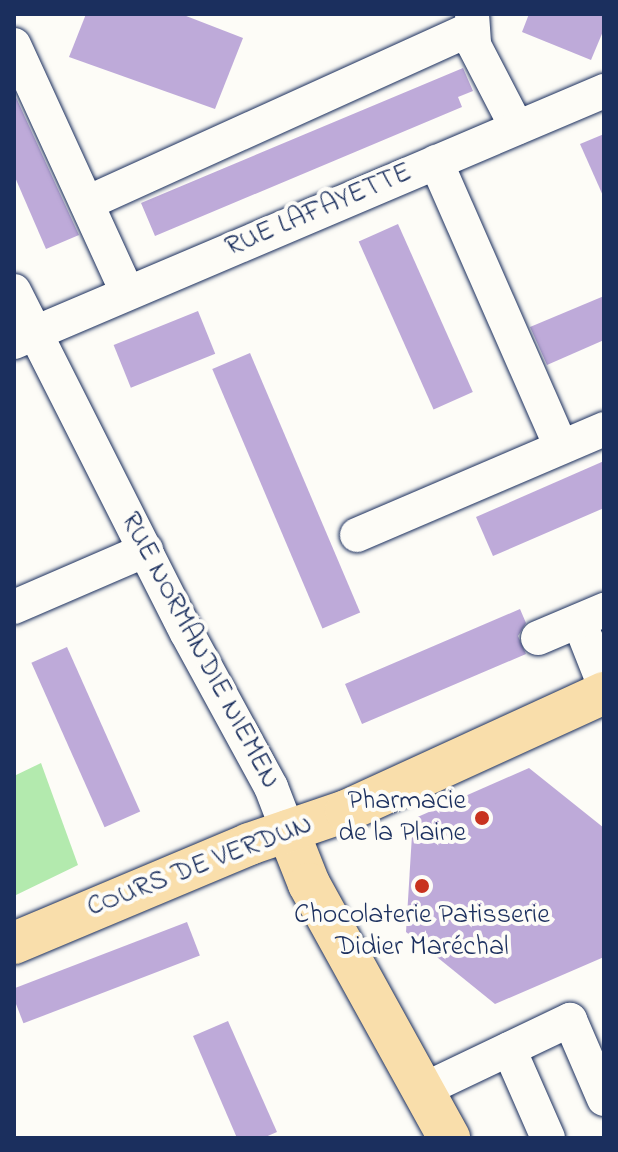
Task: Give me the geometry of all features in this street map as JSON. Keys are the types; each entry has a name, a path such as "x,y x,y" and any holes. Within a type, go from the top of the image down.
{"main road":[{"name":"COURS DE VERDUN","path":"14,943 169,876 346,811 604,693"},
{"name":"RUE NORMANDIE NIEMEN","path":"288,831 309,884 449,1138"}],"street":[{"path":"87,203 471,22 474,45 517,128"},
{"path":"14,45 127,292"},
{"name":"RUE LAFAYETTE","path":"25,337 604,91"},
{"path":"436,162 561,447"},
{"name":"RUE NORMANDIE NIEMEN","path":"14,291 25,337 146,550 271,787 288,831"},
{"path":"357,535 604,429"},
{"path":"14,607 146,550"},
{"path":"538,638 592,616 604,684"},
{"path":"423,1090 570,1020 604,1099"},
{"path":"509,1049 548,1138"}],"green space":[{"path":"41,763 78,865 14,896 14,776"}],"building":[{"path":"86,14 181,14 243,38 215,109 69,57"},
{"path":"529,14 604,14 604,29 591,60 522,32"},
{"path":"463,68 473,91 458,97 462,107 155,236 141,203"},
{"path":"14,93 79,235 46,249 14,175"},
{"path":"604,134 604,198 580,144"},
{"path":"398,224 473,392 434,410 359,241"},
{"path":"604,296 604,340 547,365 530,327"},
{"path":"198,311 215,354 131,388 114,345"},
{"path":"250,353 360,613 322,629 212,369"},
{"path":"604,461 604,508 493,556 476,517"},
{"path":"520,609 526,623 518,636 526,654 362,724 345,684"},
{"path":"67,647 140,811 105,827 31,663"},
{"path":"529,768 604,828 604,957 495,1004 406,932 413,819"},
{"path":"187,922 200,956 23,1023 14,999 14,988"},
{"path":"228,1021 277,1132 263,1138 237,1138 193,1036"}],"place":[{"name":"Pharmacie de la Plaine","path":"482,818"},
{"name":"Chocolaterie Patisserie Didier Maréchal","path":"422,886"}]}
